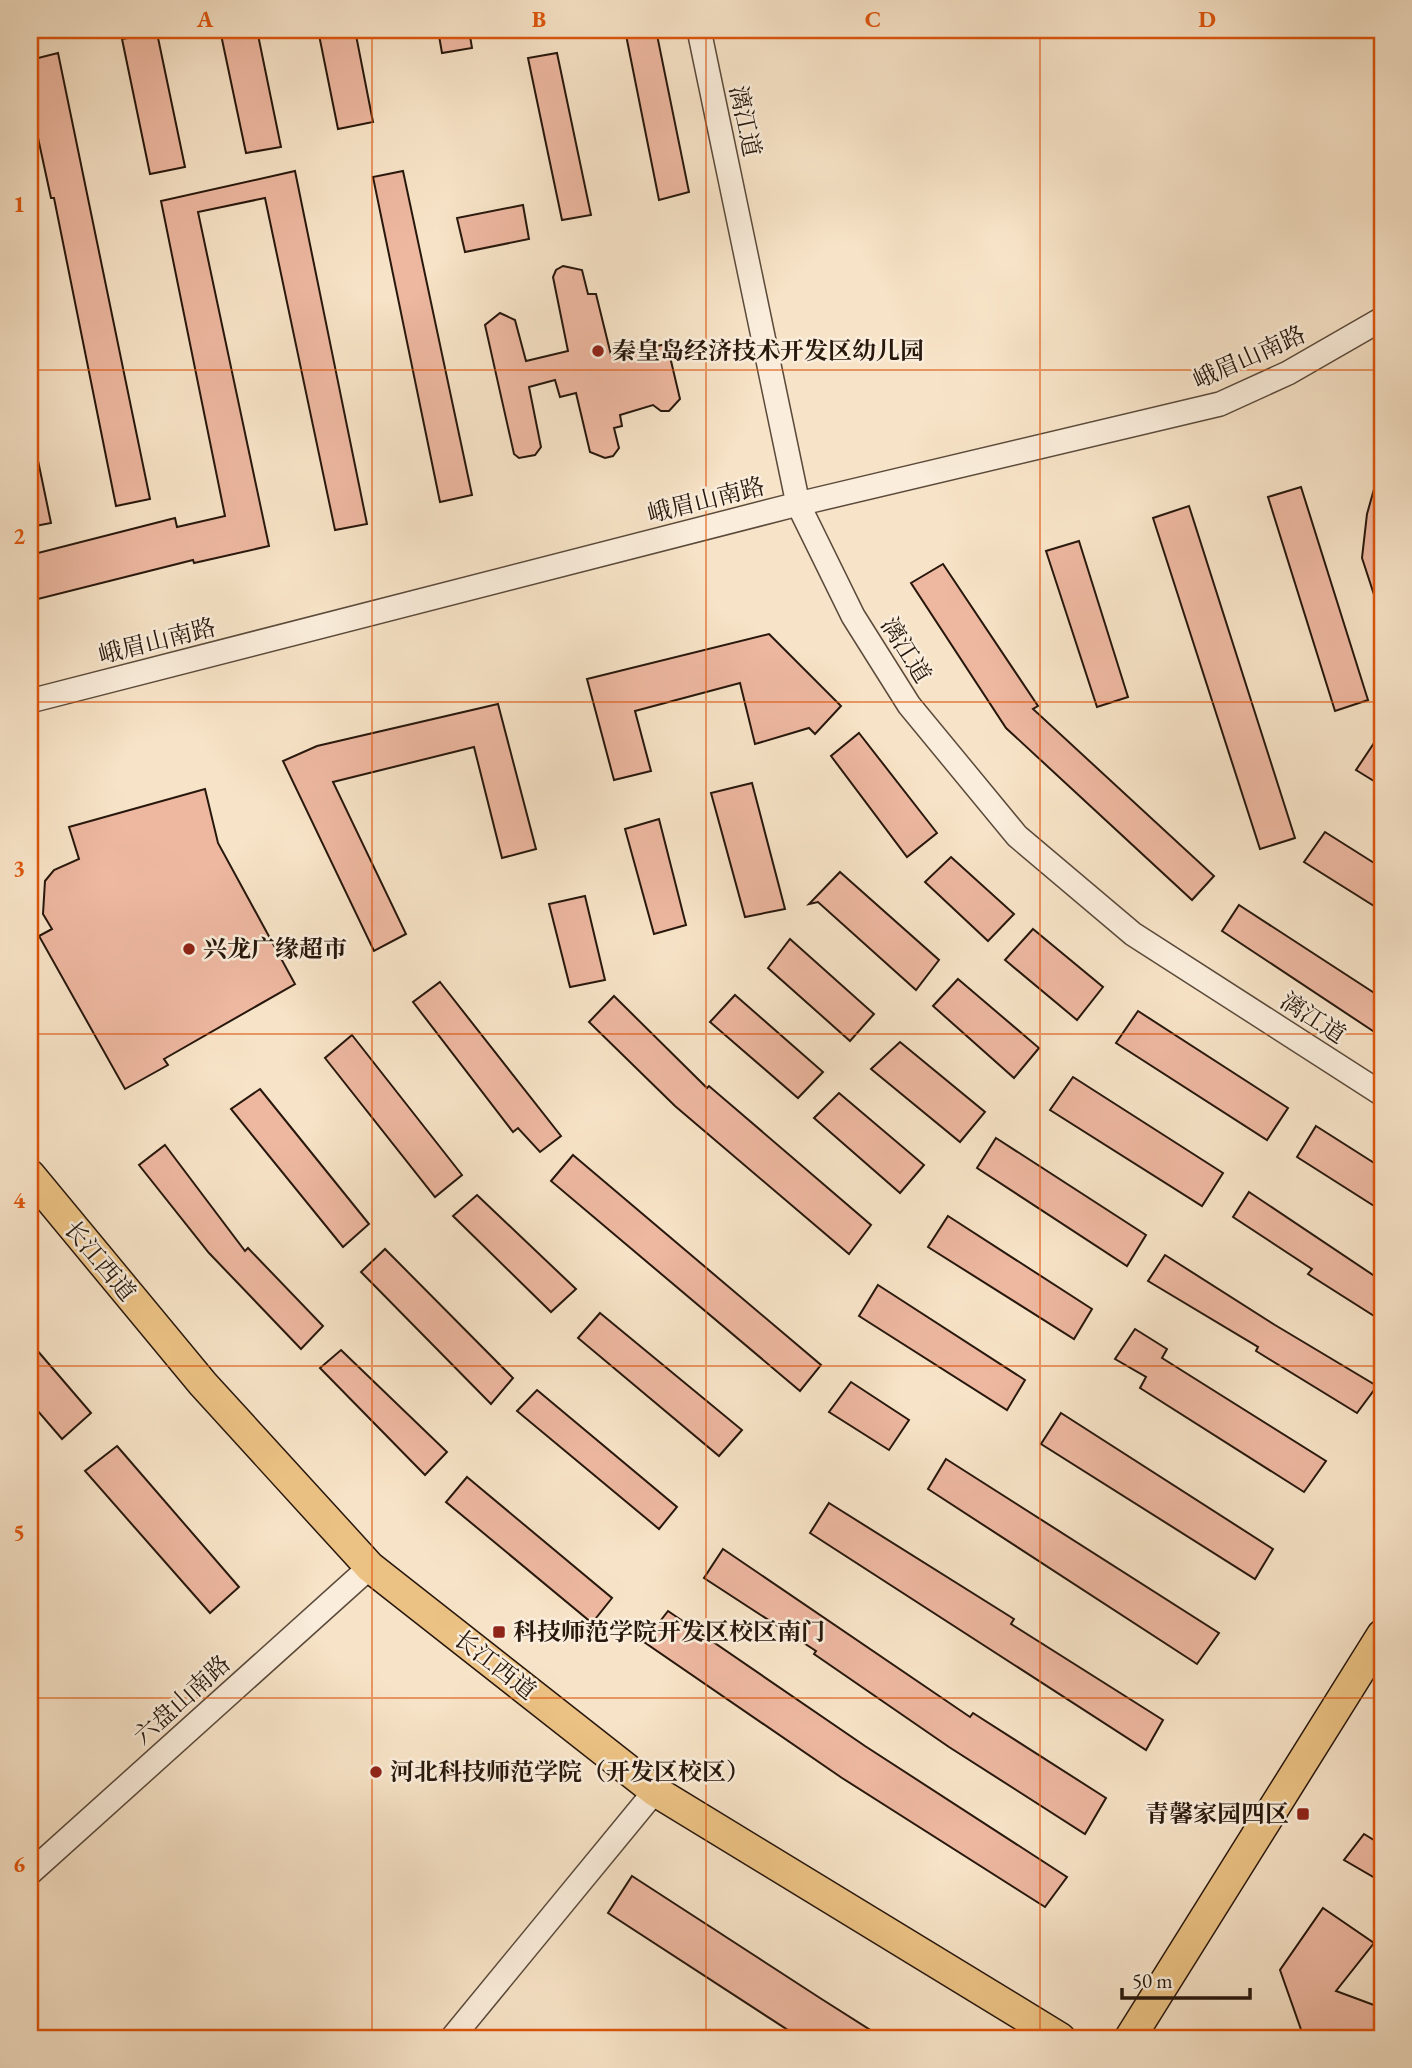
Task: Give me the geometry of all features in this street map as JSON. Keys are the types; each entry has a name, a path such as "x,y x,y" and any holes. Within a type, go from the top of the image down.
{"main road":[{"name":"长江西道","path":"30,1175 203,1384 370,1567 655,1791 1060,2038"},
{"path":"1130,2038 1382,1635"}],"street":[{"name":"漓江道","path":"699,30 798,504 853,615 909,705 1017,836 1133,934 1382,1094"},
{"name":"峨眉山南路","path":"30,701 798,504 1220,404 1288,373 1382,319"},
{"name":"六盘山南路","path":"30,1873 370,1567"},
{"path":"452,2038 655,1791"}],"building":[{"path":"220,30 257,30 281,147 246,153"},
{"path":"318,30 355,30 373,122 338,129"},
{"path":"438,30 469,30 472,48 442,53"},
{"path":"625,30 656,30 689,192 659,200"},
{"path":"157,33 185,167 150,174 122,39"},
{"path":"58,53 150,499 116,506 54,198 51,198 30,101 30,60"},
{"path":"557,53 591,215 562,220 528,58"},
{"path":"295,171 367,524 335,530 265,198 198,212 269,546 194,563 193,560 30,601 30,555 175,518 177,527 225,516 161,201"},
{"path":"403,171 472,495 440,502 373,177"},
{"path":"523,205 529,239 465,252 457,218"},
{"path":"563,266 582,270 588,294 596,294 611,355 667,344 680,399 669,411 661,411 653,405 620,415 622,426 614,428 619,448 613,456 605,458 590,452 576,393 560,397 555,380 529,387 541,447 535,455 519,458 514,454 485,325 500,313 515,320 526,361 568,351 553,277 556,270"},
{"path":"30,451 36,451 51,523 30,527"},
{"path":"1378,475 1382,476 1380,613 1362,558 1367,514"},
{"path":"1301,487 1368,700 1335,711 1268,497"},
{"path":"1189,506 1295,838 1260,849 1153,518"},
{"path":"1079,541 1128,697 1097,707 1046,551"},
{"path":"943,564 1038,706 1033,709 1214,876 1192,900 1006,728 911,583"},
{"path":"769,634 841,706 815,734 809,728 755,744 740,683 635,711 651,771 614,780 587,679"},
{"path":"498,704 536,849 502,858 474,747 333,782 406,934 374,951 283,761 317,746"},
{"path":"1382,731 1382,786 1356,770"},
{"path":"859,733 937,833 907,857 831,756"},
{"path":"752,783 785,909 745,917 711,793"},
{"path":"205,789 218,843 295,984 164,1059 168,1065 125,1089 39,936 52,929 43,914 45,881 54,870 79,859 69,827"},
{"path":"659,819 686,925 654,934 625,829"},
{"path":"1325,832 1382,868 1382,911 1304,862"},
{"path":"951,857 1014,914 988,941 925,882"},
{"path":"840,872 939,960 916,990 818,902 809,904"},
{"path":"585,896 605,980 570,987 549,904"},
{"path":"1239,905 1382,998 1382,1037 1222,931"},
{"path":"1033,929 1103,987 1077,1020 1005,960"},
{"path":"790,939 874,1014 850,1041 768,968"},
{"path":"958,979 1039,1048 1014,1078 933,1006"},
{"path":"440,982 561,1136 540,1152 518,1128 513,1132 413,1002"},
{"path":"735,995 823,1072 798,1098 710,1022"},
{"path":"614,996 707,1088 709,1086 871,1225 849,1254 675,1106 589,1022"},
{"path":"1138,1011 1288,1108 1267,1140 1116,1043"},
{"path":"352,1035 462,1175 435,1197 325,1058"},
{"path":"900,1042 985,1112 960,1142 871,1069"},
{"path":"1073,1077 1223,1173 1202,1206 1050,1110"},
{"path":"260,1089 369,1224 343,1247 231,1109"},
{"path":"839,1093 924,1165 900,1193 814,1118"},
{"path":"1316,1126 1382,1168 1382,1211 1297,1157"},
{"path":"996,1138 1146,1235 1127,1266 977,1168"},
{"path":"165,1145 245,1251 248,1248 323,1326 301,1349 209,1253 139,1165"},
{"path":"573,1155 821,1365 800,1391 551,1181"},
{"path":"1249,1192 1382,1281 1382,1321 1308,1274 1312,1269 1233,1217"},
{"path":"477,1195 576,1289 551,1312 453,1216"},
{"path":"948,1216 1092,1309 1074,1339 928,1247"},
{"path":"385,1249 513,1378 491,1404 361,1272"},
{"path":"1165,1255 1377,1386 1357,1413 1256,1351 1258,1347 1148,1281"},
{"path":"878,1285 1025,1380 1007,1410 859,1316"},
{"path":"600,1313 742,1430 719,1456 578,1338"},
{"path":"1135,1329 1167,1349 1162,1358 1326,1461 1304,1492 1140,1388 1146,1377 1115,1359"},
{"path":"30,1342 91,1413 62,1439 30,1402"},
{"path":"341,1350 447,1452 425,1475 320,1368"},
{"path":"851,1382 909,1420 889,1450 829,1412"},
{"path":"537,1390 677,1507 659,1529 517,1411"},
{"path":"1061,1413 1273,1549 1255,1579 1041,1444"},
{"path":"117,1446 239,1587 210,1613 85,1471"},
{"path":"946,1459 1219,1633 1197,1664 928,1489"},
{"path":"467,1477 612,1598 592,1623 446,1502"},
{"path":"829,1503 1014,1619 1011,1624 1163,1720 1146,1750 810,1533"},
{"path":"723,1549 970,1717 973,1713 1106,1798 1085,1834 949,1747 814,1654 816,1651 704,1578"},
{"path":"668,1611 865,1746 1067,1877 1045,1907 842,1778 644,1642"},
{"path":"1364,1834 1382,1845 1382,1882 1344,1860"},
{"path":"632,1876 883,2038 790,2038 794,2034 608,1913"},
{"path":"1323,1908 1374,1943 1336,1991 1382,2008 1382,2038 1304,2038 1280,1970"}],"place":[{"name":"秦皇岛经济技术开发区幼儿园","path":"598,351"},
{"name":"兴龙广缘超市","path":"189,949"},
{"name":"科技师范学院开发区校区南门","path":"499,1632"},
{"name":"河北科技师范学院（开发区校区）","path":"376,1772"},
{"name":"青馨家园四区","path":"1303,1814"}]}
